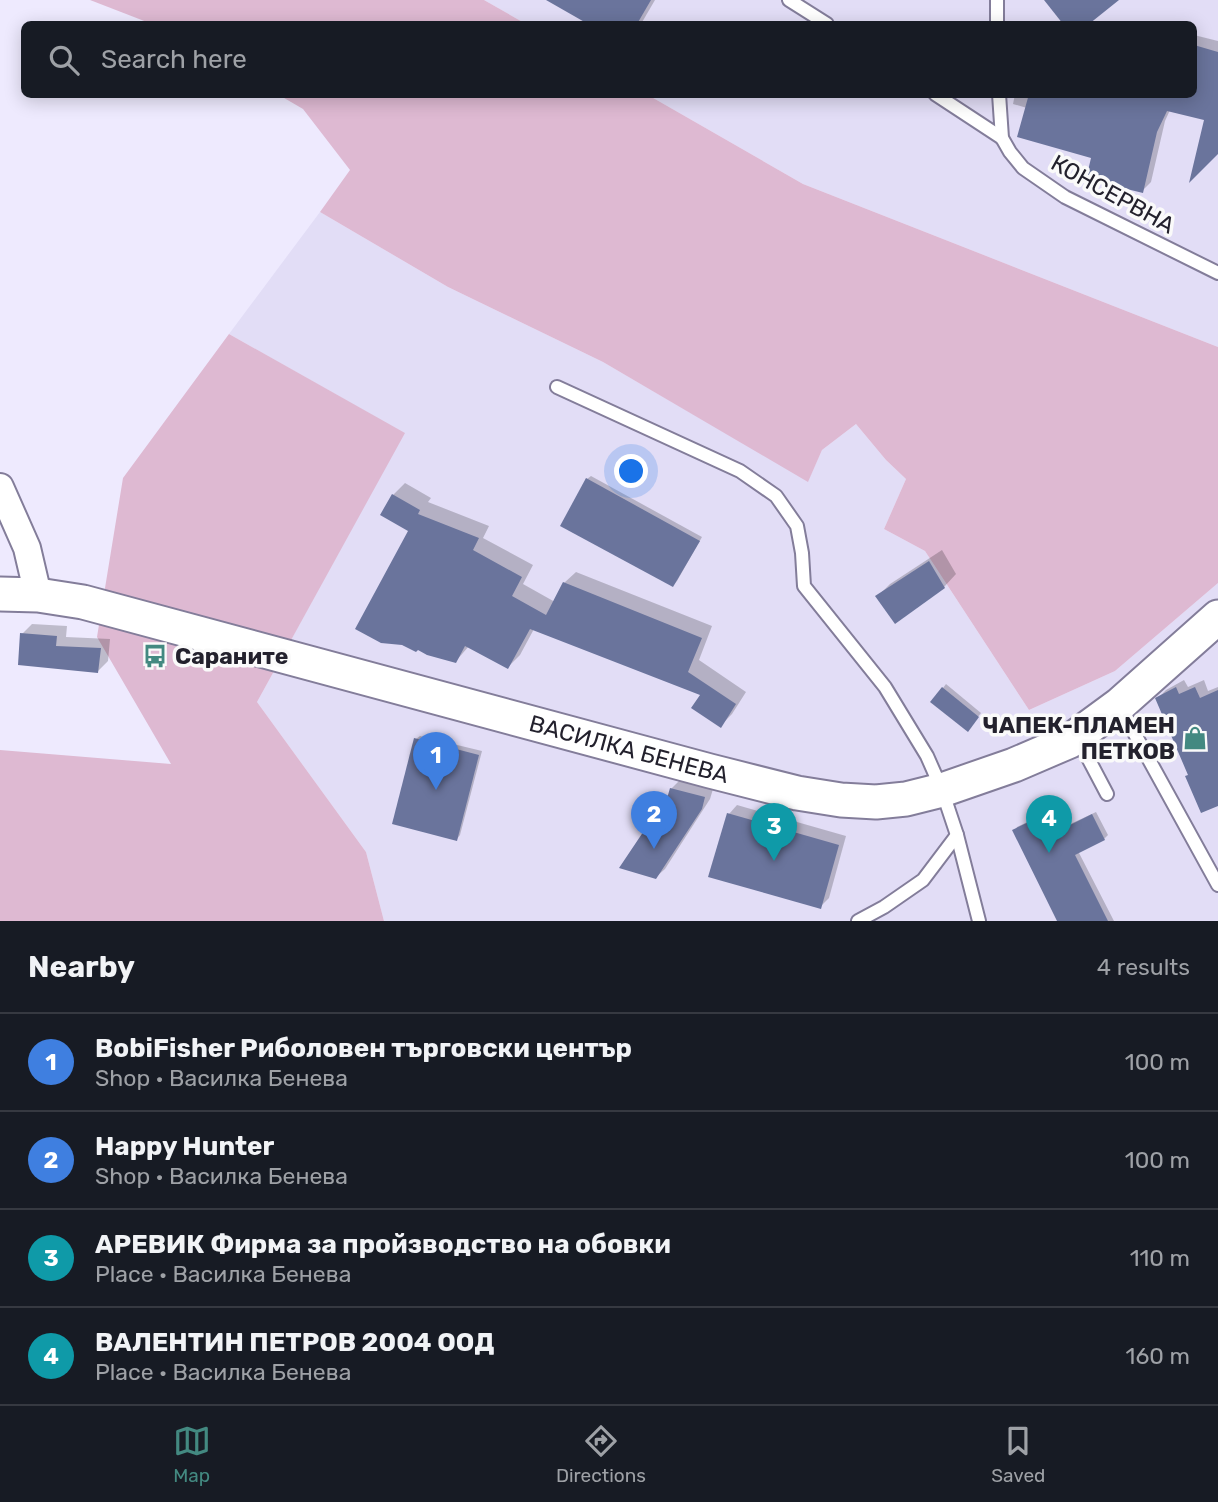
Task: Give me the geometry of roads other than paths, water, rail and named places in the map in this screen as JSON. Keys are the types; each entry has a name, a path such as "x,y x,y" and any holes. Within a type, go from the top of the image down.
{"street":[{"path":"0,487 27,548 38,595"},
{"name":"ВАСИЛКА БЕНЕВА","path":"0,594 38,595 83,602 697,768 797,793 876,802 906,799 942,790 1014,765 1070,741 1119,705 1218,617"}],"lane":[{"path":"789,0 822,21"},
{"path":"997,0 997,21"},
{"path":"941,98 1002,138"},
{"path":"999,98 1002,138"},
{"name":"КОНСЕРВНА","path":"1002,138 1023,168 1065,197 1218,273"},
{"path":"557,387 740,471 776,496 797,526 803,553 804,586 884,687 927,755 957,835 979,921"},
{"path":"1119,705 1218,884"},
{"path":"1076,736 1107,794"},
{"path":"858,921 923,880 957,835"}],"place":[{"name":"Сараните","path":"155,656"},
{"name":"ЧАПЕК-ПЛАМЕН ПЕТКОВ","path":"1195,738"},
{"name":"BobiFisher Риболовен търговски център","path":"436,790"},
{"name":"Happy Hunter","path":"654,849"},
{"name":"ВАЛЕНТИН ПЕТРОВ 2004 ООД","path":"1049,853"},
{"name":"АРЕВИК Фирма за пройзводство на обовки","path":"774,861"}]}
